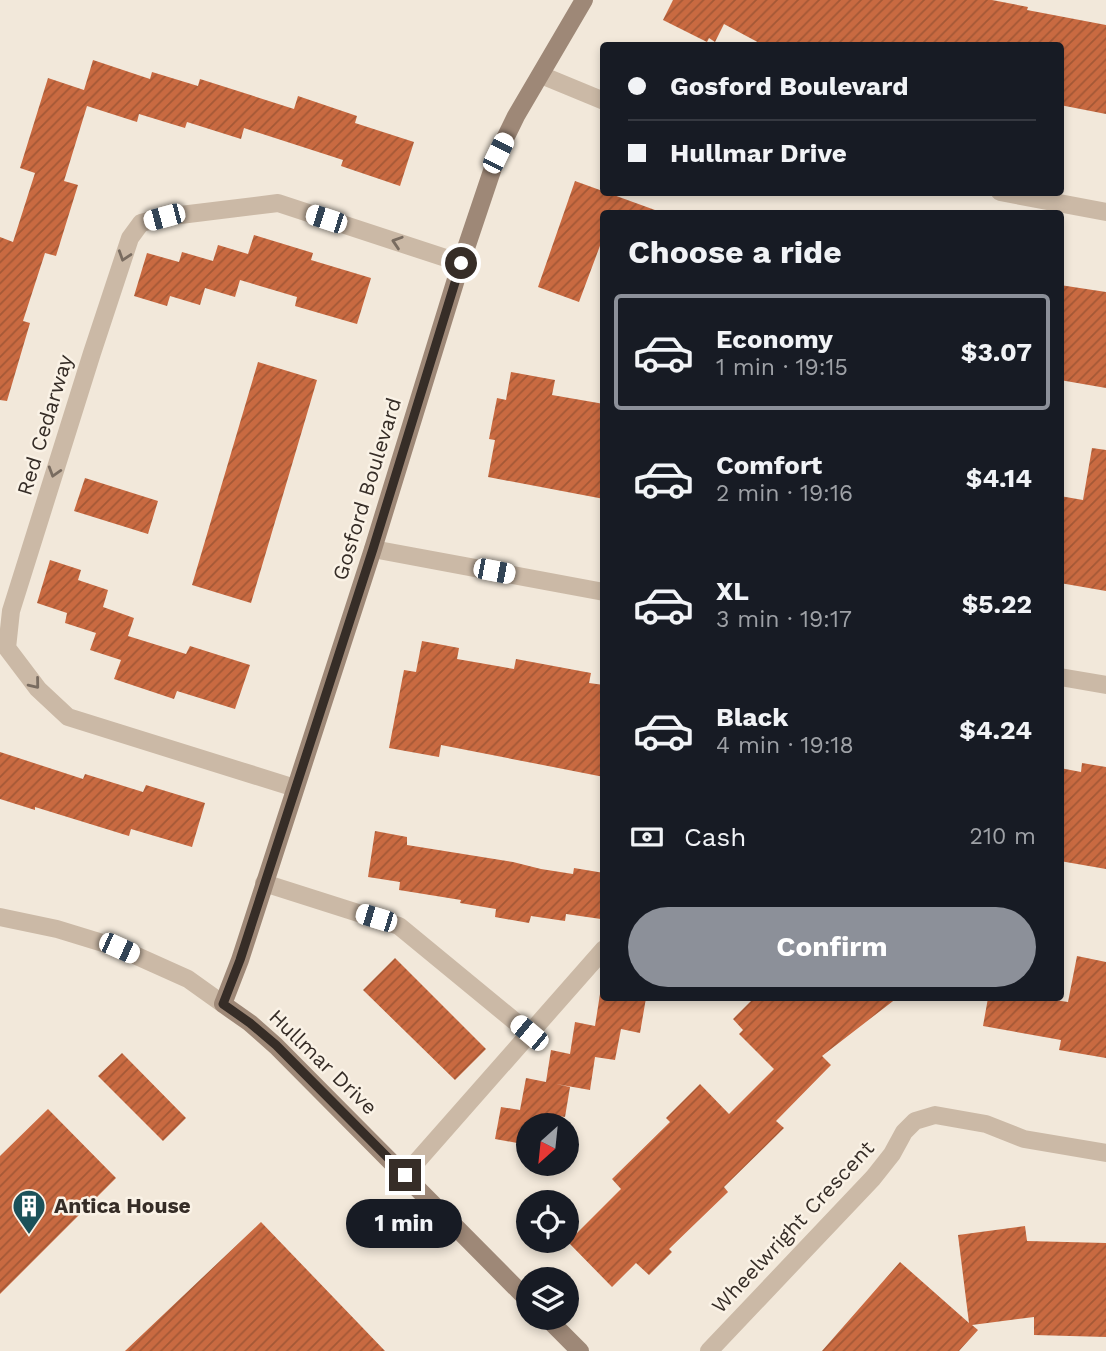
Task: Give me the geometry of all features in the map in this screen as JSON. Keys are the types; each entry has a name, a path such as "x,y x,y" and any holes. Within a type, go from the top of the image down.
{"street":[{"name":"Gosford Boulevard","path":"223,1004 240,960 373,549 461,263 498,153 516,116 584,0"},
{"path":"541,75 600,99"},
{"path":"1021,196 1106,212"},
{"name":"Red Cedarway","path":"295,788 68,717 38,689 8,648 10,611 130,238 141,223 164,217 278,203 461,263"},
{"path":"373,549 600,591"},
{"path":"1064,678 1106,685"},
{"path":"264,883 400,926 529,1033"},
{"name":"Hullmar Drive","path":"0,917 57,929 119,948 188,979 250,1023 276,1045 516,1288"},
{"path":"405,1175 600,953"},
{"name":"Wheelwright Crescent","path":"709,1351 873,1178 892,1154 904,1132 915,1121 935,1115 986,1124 1024,1139 1106,1153"},
{"path":"559,1330 580,1351"}],"building":[{"path":"673,0 992,0 1028,7 1027,10 1106,25 1106,114 1064,106 1064,42 758,42 724,24 715,42 709,38 707,42 663,20"},
{"path":"93,60 150,79 152,72 198,86 200,79 294,109 298,96 357,116 355,123 414,142 400,186 341,166 343,160 244,128 241,139 187,122 185,128 139,114 137,122 87,106 64,181 78,185 56,256 45,253 23,321 30,323 7,401 0,400 0,237 13,242 35,173 20,168 48,78 84,90"},
{"path":"575,181 600,190 600,196 616,196 655,210 600,210 600,246 579,302 538,287"},
{"path":"254,235 313,253 311,260 371,278 357,324 295,306 297,297 240,280 235,297 205,288 200,305 170,296 167,306 134,296 147,253 179,262 182,252 213,261 218,245 248,254"},
{"path":"1064,286 1106,292 1106,388 1064,381"},
{"path":"258,362 317,380 251,603 192,585"},
{"path":"511,372 555,380 552,395 600,403 600,498 488,477 495,440 489,439 497,398 506,400"},
{"path":"1092,448 1106,450 1106,591 1064,584 1064,497 1083,500"},
{"path":"85,478 158,501 148,534 74,511"},
{"path":"50,560 81,570 78,580 108,590 103,607 134,618 128,636 186,654 190,646 250,665 235,709 177,691 174,699 114,679 121,660 90,650 96,633 65,623 67,613 37,603"},
{"path":"422,641 459,648 457,659 514,669 516,659 591,673 589,683 600,684 600,776 441,745 439,757 389,748 404,670 416,672"},
{"path":"0,752 83,779 85,774 143,792 146,785 205,803 192,847 131,829 129,836 0,799"},
{"path":"1082,763 1106,767 1106,869 1064,862 1064,769 1081,772"},
{"path":"375,831 407,837 407,845 573,874 574,868 600,872 600,919 566,914 565,921 531,916 529,923 495,917 496,909 460,903 461,900 399,890 400,882 368,877"},
{"path":"1077,956 1106,962 1106,1058 1059,1050 1061,1040 983,1026 987,1001 1068,1002"},
{"path":"395,958 486,1049 455,1080 363,990"},
{"path":"600,994 600,1001 645,1001 640,1033 621,1029 615,1060 595,1057 590,1090 556,1084 570,1087 566,1113 516,1113 516,1143 495,1139 501,1107 520,1110 526,1078 546,1082 551,1050 570,1054 575,1022 595,1026"},
{"path":"751,1001 893,1001 822,1056 831,1065 776,1121 784,1128 724,1187 728,1192 669,1249 672,1252 649,1275 636,1263 612,1287 579,1253 579,1231 621,1189 612,1179 670,1122 666,1118 700,1084 729,1114 774,1069 739,1034 743,1030 733,1019"},
{"path":"122,1053 186,1118 163,1141 98,1076"},
{"name":"Antica House","path":"48,1109 116,1178 0,1294 0,1156"},
{"path":"261,1222 385,1351 125,1351"},
{"path":"1025,1226 1027,1241 1106,1243 1106,1337 1034,1335 1034,1317 972,1325 978,1330 959,1351 822,1351 900,1262 969,1323 958,1235"}],"place":[{"name":"Antica House","path":"29,1236"}],"route":[{"path":"405,1175 276,1045 223,1004 240,960 373,549 461,263"}]}
